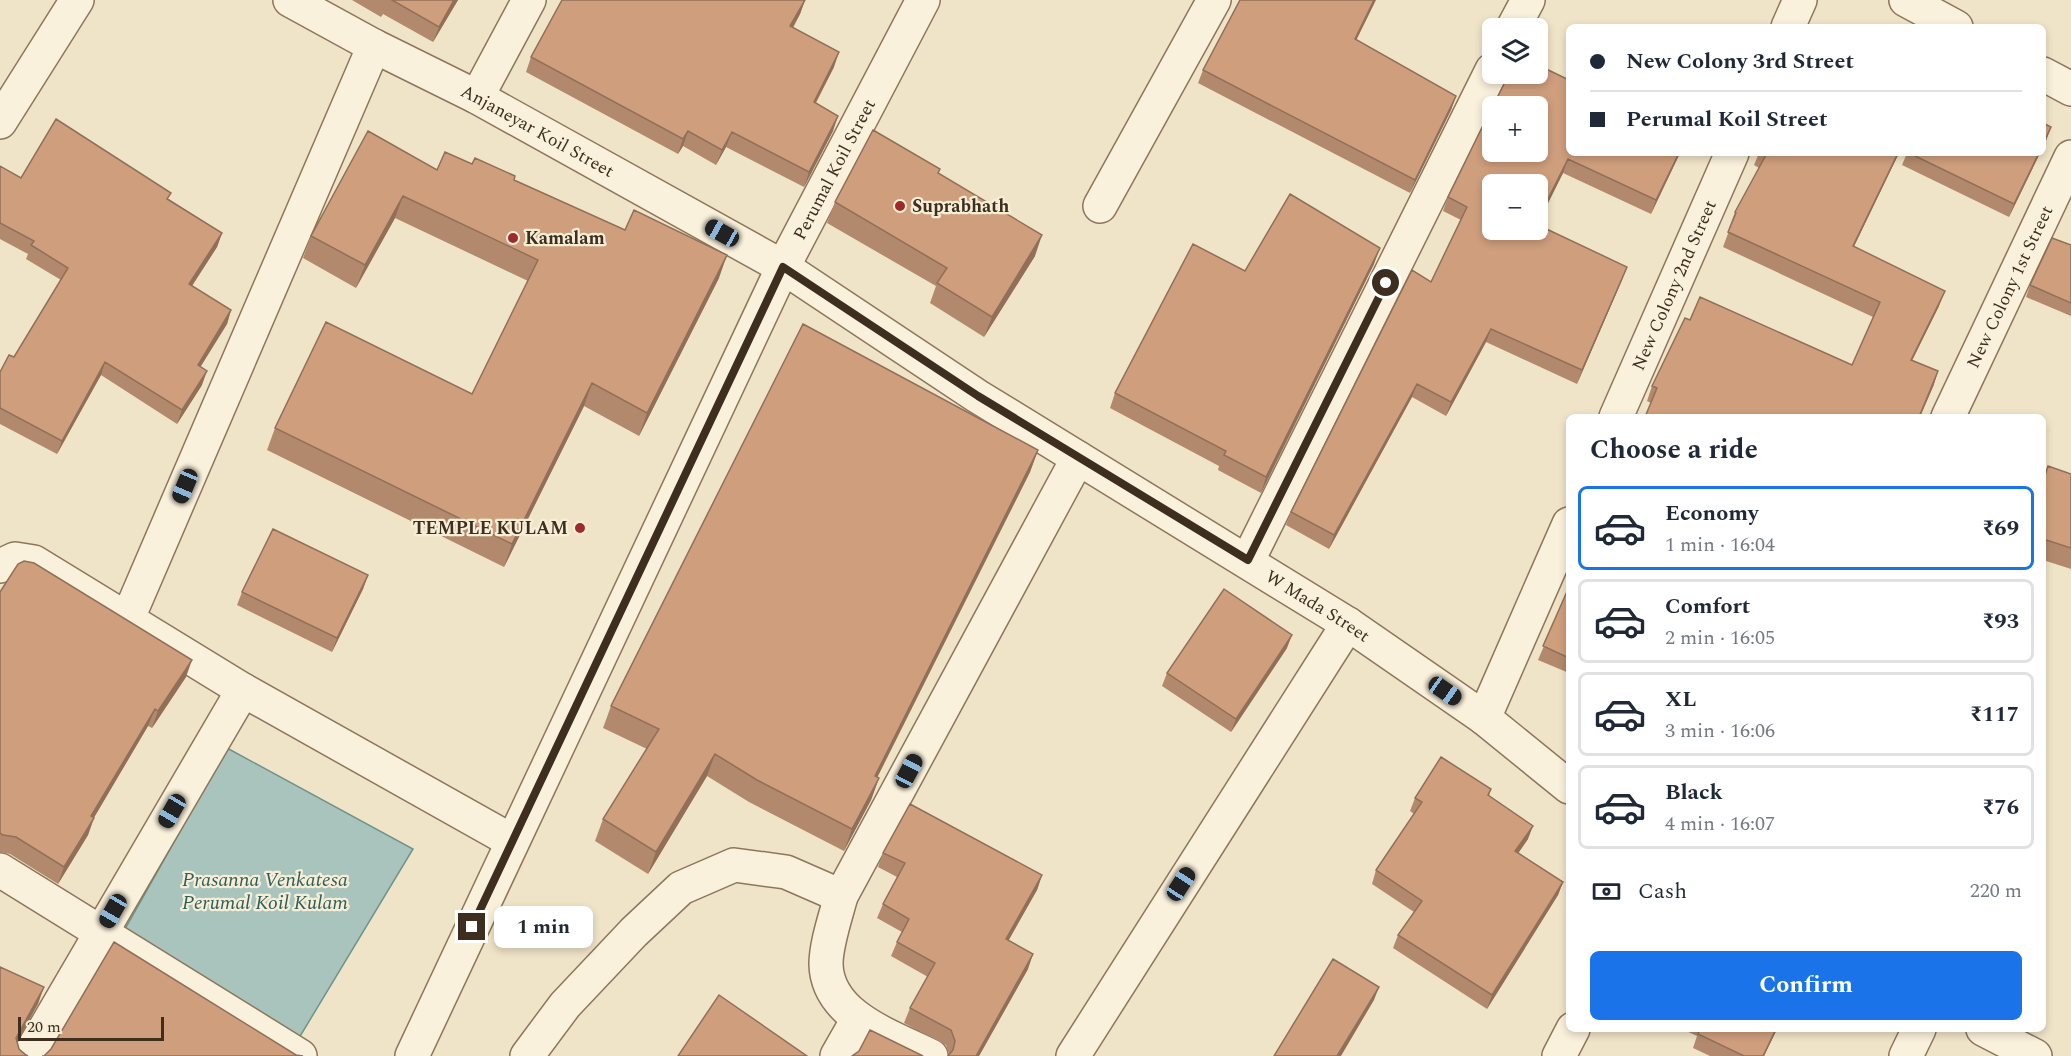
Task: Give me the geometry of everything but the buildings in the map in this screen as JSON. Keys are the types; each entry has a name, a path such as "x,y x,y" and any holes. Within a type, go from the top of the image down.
{"street":[{"path":"0,122 77,0"},
{"name":"Anjaneyar Koil Street","path":"290,0 374,46 477,97 783,267"},
{"path":"477,97 529,0"},
{"name":"Perumal Koil Street","path":"412,1056 783,267 922,0"},
{"path":"1100,206 1214,0"},
{"path":"1519,18 1528,0"},
{"path":"1789,24 1800,0"},
{"path":"1905,0 1950,24"},
{"path":"128,618 374,46"},
{"path":"2046,76 2071,89"},
{"path":"1248,560 1485,84"},
{"name":"New Colony 2nd Street","path":"1617,414 1731,156"},
{"name":"New Colony 1st Street","path":"1949,414 2071,158"},
{"name":"W Mada Street","path":"783,267 978,396 1248,560 1348,624 1484,718 1566,785"},
{"path":"931,1056 858,1019 834,996 826,964 841,896 1078,458"},
{"path":"1484,718 1566,531"},
{"path":"0,566 15,559 34,562 243,690 512,841"},
{"path":"1073,1056 1348,624"},
{"path":"29,1056 243,690"},
{"path":"527,1056 565,1005 634,932 681,888 734,865 786,872 841,896"},
{"path":"0,870 300,1056"},
{"path":"837,1056 858,1019"},
{"path":"1559,1056 1571,1032"},
{"path":"1906,1056 1918,1032"},
{"path":"1989,1032 2035,1056"}],"water":[{"name":"Prasanna Venkatesa Perumal Koil Kulam","path":"227,748 413,849 299,1038 120,938"}],"place":[{"name":"Suprabhath","path":"900,206"},
{"name":"Kamalam","path":"513,238"},
{"name":"TEMPLE KULAM","path":"580,528"}],"route":[{"path":"472,927 783,267 978,396 1248,560 1386,283"}]}
